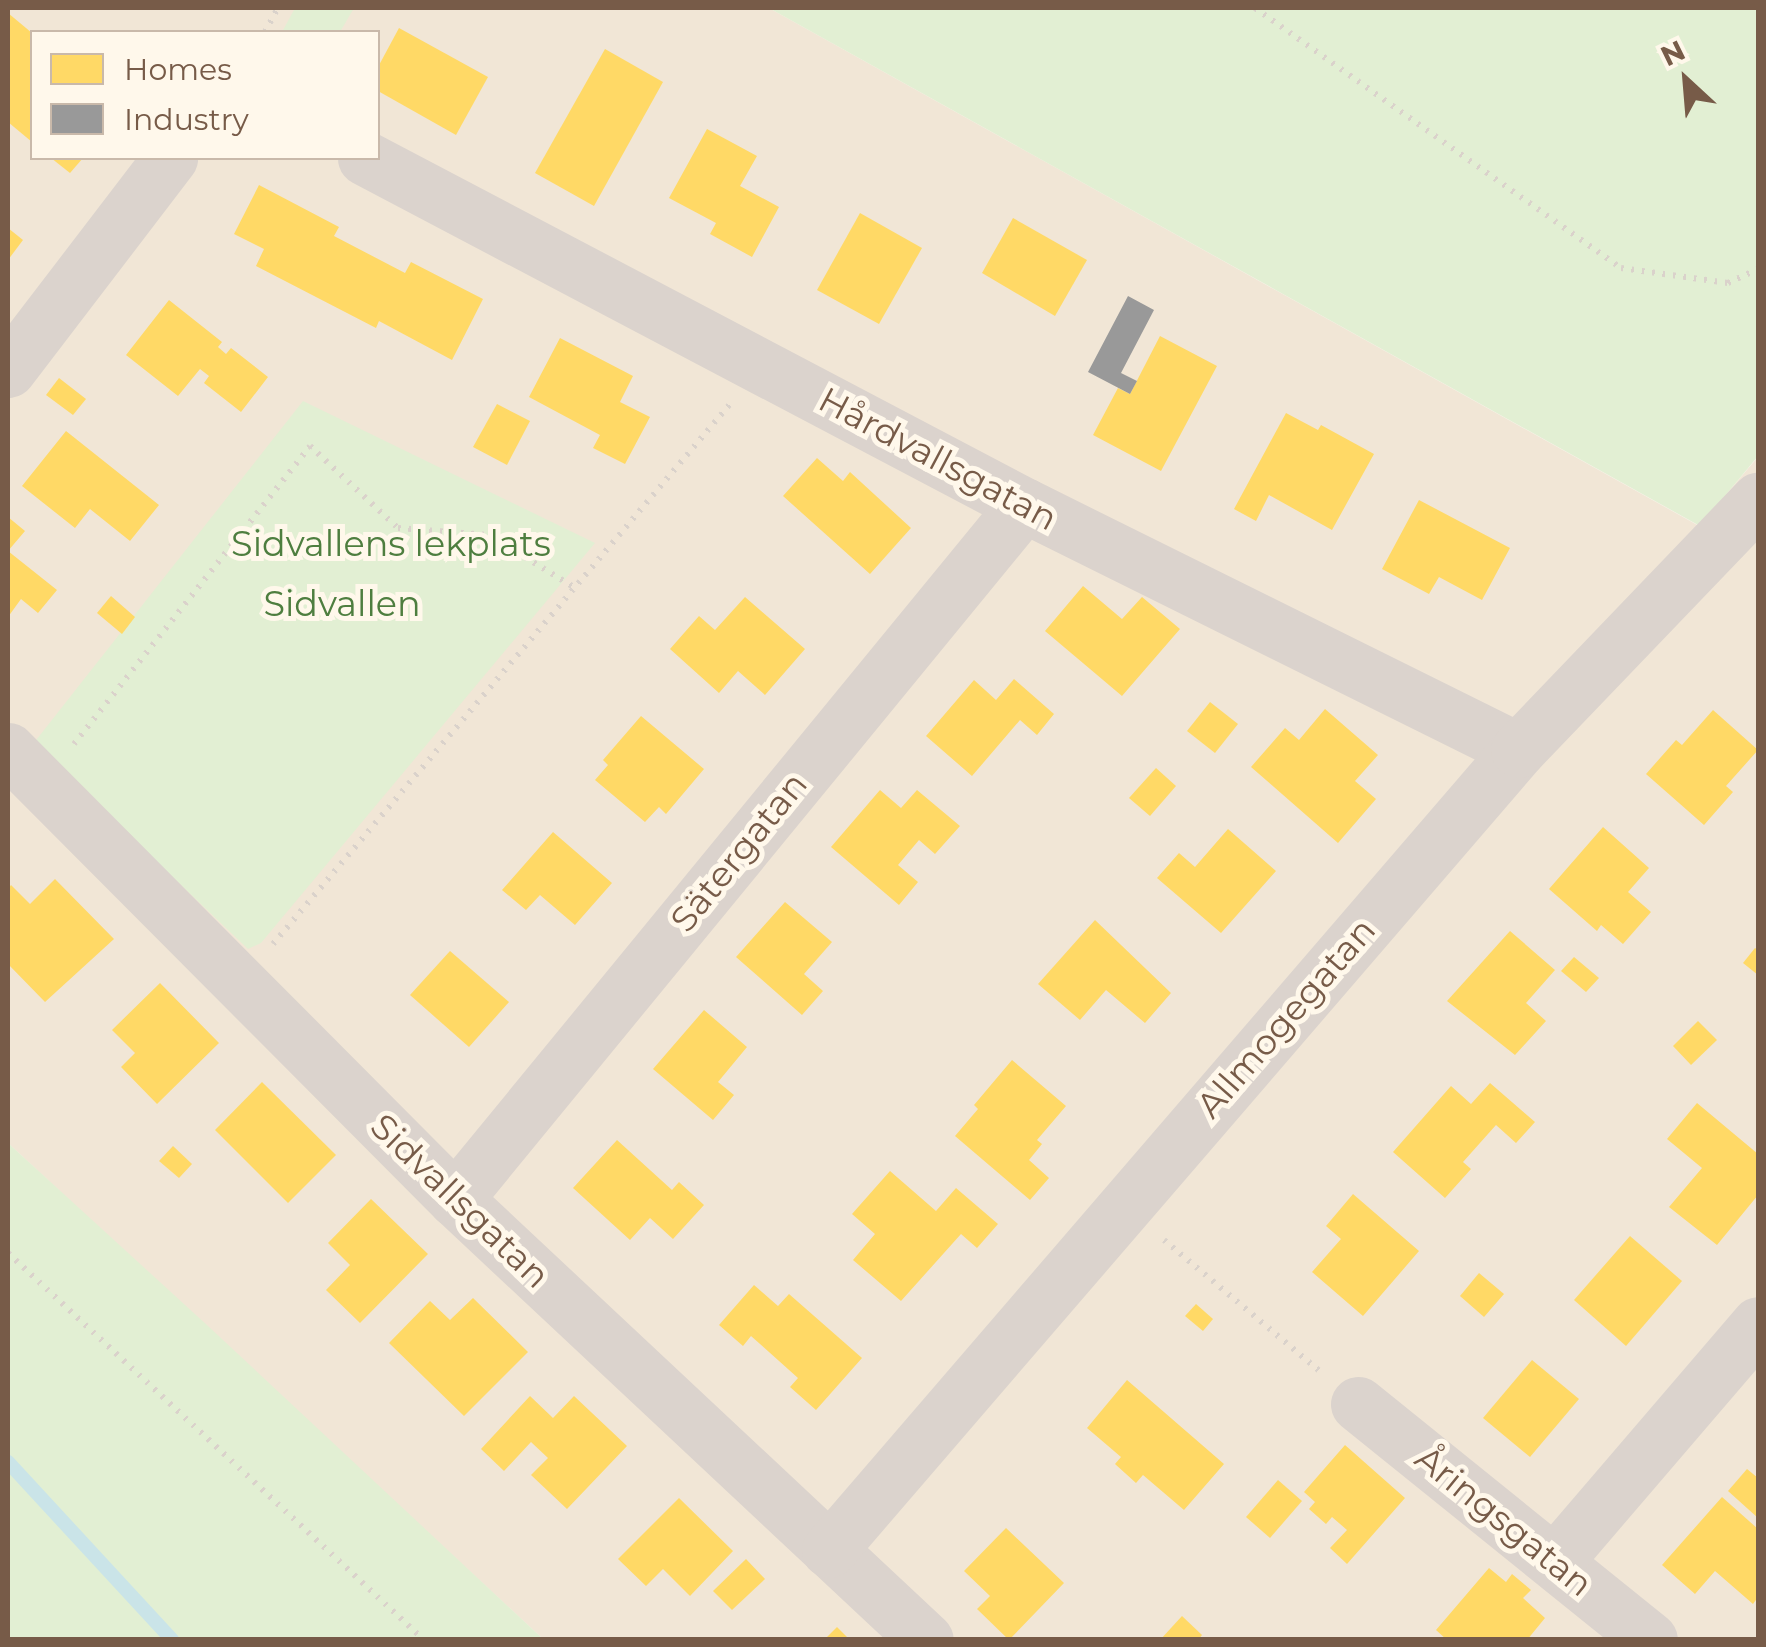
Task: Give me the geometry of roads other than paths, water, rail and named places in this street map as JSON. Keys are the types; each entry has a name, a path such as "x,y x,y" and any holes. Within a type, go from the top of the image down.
{"street":[{"path":"8,370 168,160"},
{"name":"Hårdvallsgatan","path":"368,160 1024,505 1518,750"},
{"name":"Allmogegatan","path":"829,1550 1518,750 1758,500"},
{"name":"Sätergatan","path":"455,1199 1024,505"},
{"name":"Sidvallsgatan","path":"24,767 455,1199 926,1640"},
{"path":"1555,1561 1758,1324"},
{"name":"Åringsgatan","path":"1358,1404 1650,1640"}],"waterway":[{"path":"8,1462 172,1640"}],"park label":[{"name":"Sidvallens lekplats","path":"391,544"},
{"name":"Sidvallen","path":"342,604"}]}
